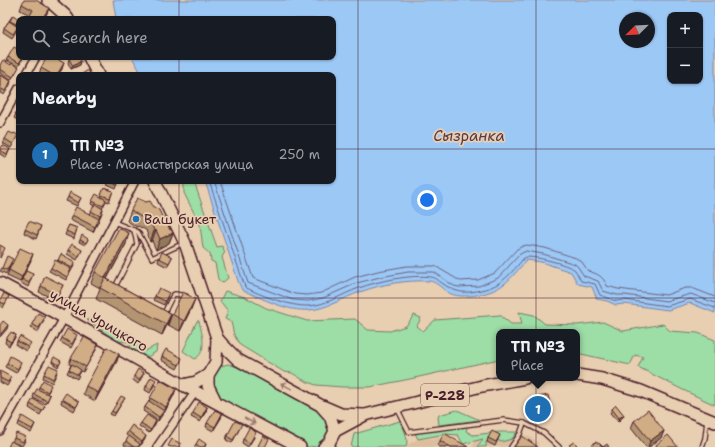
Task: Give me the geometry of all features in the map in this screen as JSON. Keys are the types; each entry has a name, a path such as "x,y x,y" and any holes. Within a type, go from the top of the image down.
{"main road":[{"path":"48,0 63,16"},
{"path":"90,60 96,72"},
{"path":"156,184 184,243 202,301 217,338 238,360 320,405 330,416 335,431"},
{"name":"улица Урицкого","path":"0,283 182,385 216,402"},
{"path":"182,385 196,382 208,375 216,362 217,338"},
{"path":"216,362 238,360"},
{"path":"208,375 208,386 216,402 300,447"},
{"path":"580,375 602,379 641,390 711,420"},
{"name":"Р-228","path":"320,405 341,414 366,415 482,386 510,381"},
{"path":"324,447 329,443 335,431 366,415"}],"street":[{"path":"28,72 34,60"},
{"path":"0,122 16,93"},
{"path":"0,431 64,318 133,184"},
{"path":"157,447 190,398 196,392"}],"lane":[{"path":"114,222 138,232 152,258 184,243"},
{"path":"122,291 115,288 137,244 134,230"},
{"path":"157,309 164,313 173,295 175,294 189,298"},
{"path":"396,407 409,432 504,420 524,423 544,433 559,447"},
{"path":"702,447 711,420"},
{"path":"511,447 520,434 524,423"}],"shaded area":[{"path":"514,433 528,436 538,442 538,447 472,447 478,436"},
{"path":"440,438 456,447 405,447 418,439"}],"green space":[{"path":"184,184 195,184 217,247 222,246 225,252 222,257 228,278 222,283 218,279 215,263 211,261 210,254 203,248 200,225 184,193"},
{"path":"225,291 245,297 266,308 307,321 355,319 368,330 390,331 406,326 414,315 421,318 417,326 423,331 435,320 500,315 511,324 522,324 519,312 534,315 545,324 577,325 603,322 623,331 663,324 670,331 698,333 715,340 715,405 638,367 643,357 635,355 630,365 580,354 580,329 496,329 496,360 370,387 316,385 305,381 292,373 284,372 240,345 234,335 231,322 225,319 228,311 220,301"},
{"path":"98,317 106,322 113,331 124,331 132,335 145,351 157,345 156,352 144,359 133,354 129,342 117,341 87,320"},
{"path":"197,321 199,321 203,347 202,352 195,359 183,351"},
{"path":"228,364 238,367 320,412 326,417 330,434 320,446 308,447 215,395 211,379 218,367"},
{"path":"457,410 480,420 439,425 439,415"},
{"path":"400,421 406,438 406,447 351,447 354,434"},
{"path":"468,425 466,431 473,435 499,432 517,432 512,439 501,442 492,437 486,442 486,447 477,447 483,439 463,444 458,435 446,434 418,439 415,433 424,429 437,431 443,427"}],"water":[{"name":"Сызранка","path":"113,0 715,0 715,313 690,303 668,310 624,304 616,305 597,299 592,287 578,284 571,272 541,262 527,260 508,281 497,289 470,296 453,295 432,281 412,281 394,283 360,292 322,308 301,310 283,307 242,290 206,184 336,184 336,72 140,72 134,60 336,60 336,16 116,16"}],"building":[{"path":"24,0 36,0 49,8 44,16 30,16 33,10 22,4"},
{"path":"13,15 16,17 16,24 10,21"},
{"path":"9,21 16,26 16,30 13,34 4,28"},
{"path":"14,47 16,48 16,60 21,60 19,63 8,57"},
{"path":"3,60 11,65 12,63 19,67 13,77 0,69 0,65"},
{"path":"45,60 58,60 64,63 59,72 48,72 41,68"},
{"path":"70,60 80,60 81,61 73,66"},
{"path":"0,75 11,81 5,91 0,88"},
{"path":"9,132 16,134 16,139 13,144 5,139"},
{"path":"3,145 10,149 7,154 0,150"},
{"path":"104,188 113,191 110,198 101,195"},
{"path":"70,192 81,198 78,203 68,197"},
{"path":"96,194 106,200 103,206 92,201"},
{"path":"137,198 146,202 150,201 152,206 159,210 163,219 167,217 169,222 167,223 173,233 160,239 156,230 154,231 150,219 142,215 141,217 131,210"},
{"path":"95,204 103,209 100,216 91,211"},
{"path":"76,207 99,219 95,227 72,215"},
{"path":"29,221 41,226 37,235 25,229"},
{"path":"69,225 77,228 75,235 66,231"},
{"path":"119,228 129,233 105,278 95,272"},
{"path":"82,235 88,239 86,243 80,240"},
{"path":"72,244 82,250 79,256 68,250"},
{"path":"0,245 5,248 0,258"},
{"path":"20,248 33,254 22,277 9,270"},
{"path":"162,252 172,257 169,263 159,258"},
{"path":"61,254 75,262 72,268 58,260"},
{"path":"7,256 13,259 7,270 2,268"},
{"path":"55,260 71,269 67,277 51,268"},
{"path":"26,271 33,274 29,283 22,279"},
{"path":"45,276 63,285 58,295 41,286"},
{"path":"105,278 171,314 166,324 100,288"},
{"path":"159,288 169,293 165,301 155,296"},
{"path":"183,292 195,299 184,321 172,314"},
{"path":"4,293 9,296 5,304 0,302"},
{"path":"38,313 45,317 39,328 32,324"},
{"path":"3,321 8,325 1,334 0,325"},
{"path":"67,329 77,335 72,344 62,338"},
{"path":"11,332 16,335 11,342 6,339"},
{"path":"20,336 31,343 28,347 17,341"},
{"path":"84,337 98,345 86,367 71,358"},
{"path":"107,347 119,354 98,393 86,386"},
{"path":"166,349 182,358 179,365 162,356"},
{"path":"10,356 21,362 18,369 7,363"},
{"path":"54,357 61,361 59,365 52,361"},
{"path":"72,364 81,370 78,375 69,370"},
{"path":"49,365 58,369 53,379 44,374"},
{"path":"138,369 144,373 139,380 134,376"},
{"path":"0,371 11,377 8,382 0,378"},
{"path":"151,377 156,380 151,389 146,386"},
{"path":"43,380 51,385 48,392 39,387"},
{"path":"160,380 176,389 166,407 150,398"},
{"path":"37,389 50,395 47,401 34,394"},
{"path":"66,393 79,402 76,407 62,399"},
{"path":"548,395 551,408 532,412 529,399"},
{"path":"121,396 125,398 115,413 112,411"},
{"path":"33,399 45,406 42,411 30,404"},
{"path":"149,401 164,411 159,417 145,407"},
{"path":"199,402 207,407 201,418 193,413"},
{"path":"616,405 624,415 619,418 612,409"},
{"path":"215,410 222,414 215,427 207,423"},
{"path":"648,410 664,431 650,441 634,421"},
{"path":"147,415 156,421 151,430 141,423"},
{"path":"22,416 35,424 32,429 19,422"},
{"path":"235,421 242,424 233,440 227,436"},
{"path":"132,425 146,436 142,442 128,431"},
{"path":"249,428 256,432 250,443 243,439"},
{"path":"492,431 500,435 496,442 488,438"},
{"path":"16,433 26,437 23,442 14,438"},
{"path":"444,433 468,447 451,447 440,441"},
{"path":"668,435 678,447 657,447 656,445"},
{"path":"129,436 140,444 138,447 134,447 126,441"},
{"path":"263,436 269,439 265,447 260,447 258,446"},
{"path":"522,436 538,447 514,447"},
{"path":"172,439 181,444 179,447 168,446"},
{"path":"199,439 206,444 204,447 200,447 196,444"},
{"path":"11,441 20,446 8,447"},
{"path":"574,442 577,445 574,447 569,445"},
{"path":"595,442 600,444 603,447 591,447"}],"place":[{"name":"Ваш букет","path":"136,219"},
{"name":"ТП №3","path":"538,409"}]}
